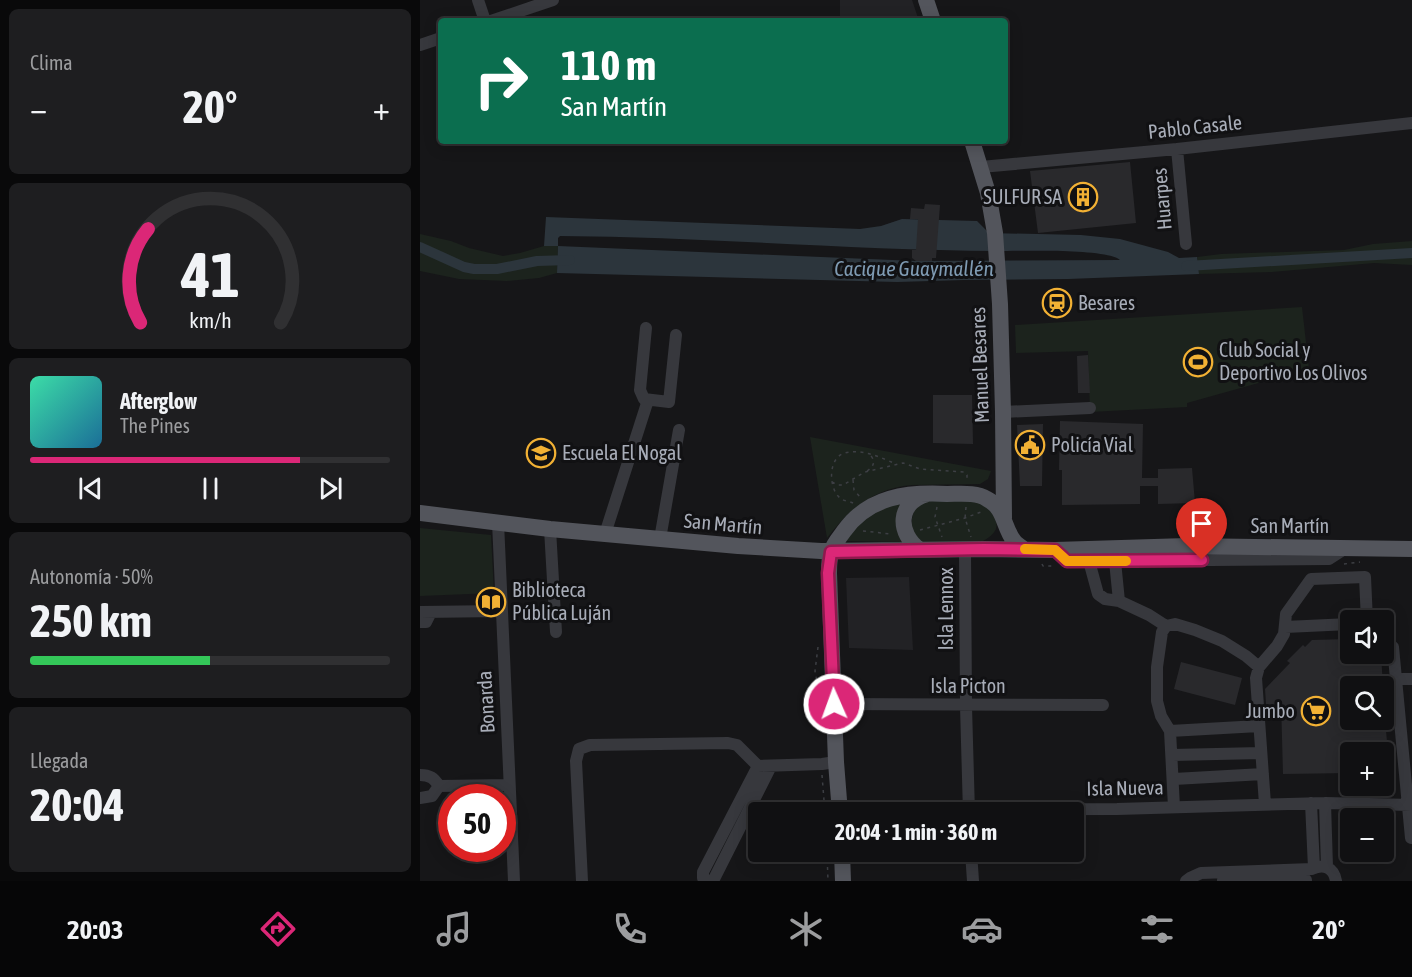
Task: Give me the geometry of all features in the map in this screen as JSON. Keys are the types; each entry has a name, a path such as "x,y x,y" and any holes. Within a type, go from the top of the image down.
{"main road":[{"path":"926,0 932,18"},
{"name":"Manuel Besares","path":"973,144 990,201 999,280 1004,518"},
{"path":"839,802 828,573 831,552 857,511 892,497 907,494 988,489 997,477 1003,450"},
{"path":"968,491 993,502 1000,510 1013,540 1024,549"},
{"path":"920,550 910,542 906,534 904,517 909,505 919,496 935,493"},
{"name":"San Martín","path":"420,513 550,529 831,552 1187,546 1412,549"},
{"path":"975,549 992,545 999,538 1003,530 1004,518"},
{"path":"842,862 843,881"}],"street":[{"path":"478,0 484,18"},
{"path":"500,18 553,0"},
{"path":"420,45 438,39"},
{"name":"Pablo Casale","path":"981,167 1177,149 1412,123"},
{"name":"Huarpes","path":"1177,149 1186,244"},
{"path":"646,328 640,390 644,399 648,400 669,402 676,334"},
{"path":"605,534 648,400"},
{"path":"1003,412 1090,408"},
{"path":"660,539 679,430"},
{"name":"Bonarda","path":"498,522 509,784"},
{"path":"550,529 556,632"},
{"path":"1055,550 1067,561 1115,561 1329,559 1346,548"},
{"name":"Isla Lennox","path":"969,802 966,706 975,549"},
{"path":"1265,804 1256,678 1259,667 1284,634 1286,614 1311,579 1311,559"},
{"path":"1089,561 1098,594 1105,599 1119,602 1149,615 1166,626"},
{"path":"1115,561 1119,602"},
{"path":"1311,579 1365,577 1366,610"},
{"path":"420,622 426,622 426,612 501,611"},
{"path":"1174,807 1170,731 1161,716 1156,701 1157,667 1162,632 1166,626 1175,624 1195,630 1222,641 1259,667"},
{"path":"1285,627 1340,624"},
{"path":"1394,647 1395,679 1410,804 1411,838"},
{"path":"1395,679 1412,679"},
{"name":"Isla Picton","path":"834,704 1103,705"},
{"path":"1170,731 1259,726"},
{"path":"582,881 576,760 579,749 590,745 728,743 737,745 758,766 836,762"},
{"path":"1172,755 1261,753"},
{"path":"758,766 702,872 708,881 714,879 771,766"},
{"path":"1174,779 1263,774"},
{"path":"420,775 434,778 438,784"},
{"path":"420,798 432,796 438,787"},
{"path":"1309,874 1311,803"},
{"name":"Isla Nueva","path":"1084,809 1311,803 1410,804"},
{"path":"1325,803 1327,867"},
{"name":"Bonarda","path":"513,862 514,881"},
{"path":"972,862 973,881"},
{"path":"1215,881 1309,874 1320,866 1333,871 1336,881"},
{"path":"1186,881 1201,873 1309,874"}],"path":[{"path":"897,465 871,455 852,452 846,452 834,460 832,482 835,491 839,497 852,502 862,519 861,531 893,535 906,534 983,512"},
{"path":"832,482 843,485 865,472 873,465 871,455"},
{"path":"865,472 907,464 920,469 964,472 968,480 965,518 975,549"},
{"path":"853,479 854,490 863,498"},
{"path":"935,493 935,517 945,545 944,550"},
{"path":"827,862 828,881"}],"shaded area":[{"path":"840,0 912,0 918,18 840,18"},
{"path":"420,234 503,256 544,246 558,246 557,273 539,278 507,281 459,279 420,271"},
{"path":"1412,241 1412,265 1374,263 1272,272 1199,274 1197,257 1221,254 1344,250 1373,244"},
{"name":"Club Social y Deportivo Los Olivos","path":"1302,307 1309,369 1187,403 1187,407 1090,412 1088,351 1016,353 1015,325"},
{"path":"810,437 991,471 988,479 980,484 912,485 886,490 854,509 827,538"},
{"path":"901,499 903,542 846,541 857,521"},
{"path":"924,500 984,502 995,518 994,532 983,541 924,544 913,536 912,525 914,512"},
{"path":"420,528 491,535 494,593 420,596"},
{"path":"909,577 913,650 849,648 846,578"}],"water":[{"path":"546,217 860,229 881,226 902,219 977,221 989,233 1081,235 1120,239 1168,252 1179,258 1197,257 1199,274 897,282 557,273 558,246 544,246","holes":["560,236 615,237 944,250 1062,251 1112,256 1120,260 916,261 558,246"]}],"building":[{"name":"SULFUR SA","path":"1130,162 1136,223 1038,233 1030,171"},
{"path":"925,204 940,205 936,258 932,258 932,261 916,261 912,258 912,250 916,250 918,219 910,219 911,208 924,209"},
{"path":"1088,355 1090,393 1078,393 1077,356"},
{"path":"933,395 972,395 973,444 933,443"},
{"path":"1060,421 1143,424 1142,478 1158,478 1158,469 1192,468 1195,503 1158,504 1158,486 1140,486 1140,504 1062,505 1062,470 1059,470"},
{"name":"Policía Vial","path":"1043,424 1042,486 1020,486 1017,425"},
{"name":"Jumbo","path":"1340,639 1340,664 1382,664 1382,676 1340,676 1340,730 1386,730 1387,742 1340,742 1340,773 1283,774 1281,701 1267,718 1265,689 1290,663 1287,661 1303,645 1305,647 1312,640"},
{"path":"1181,662 1242,678 1235,705 1174,689"}],"waterway":[{"name":"Cacique Guaymallén","path":"420,247 464,267 474,269 497,269 537,261 570,260"},
{"name":"Cacique Guaymallén","path":"1186,266 1412,253"}],"slow traffic":[{"path":"1025,549 1055,550 1067,561 1126,561"}],"place":[{"name":"SULFUR SA","path":"1083,197"},
{"name":"Besares","path":"1057,303"},
{"name":"Club Social y Deportivo Los Olivos","path":"1198,362"},
{"name":"Policía Vial","path":"1030,445"},
{"name":"Escuela El Nogal","path":"541,453"},
{"name":"Biblioteca Pública Luján","path":"491,602"},
{"name":"Jumbo","path":"1316,711"}],"route":[{"path":"834,704 828,573 831,552 1055,550 1067,561 1202,560"}]}
